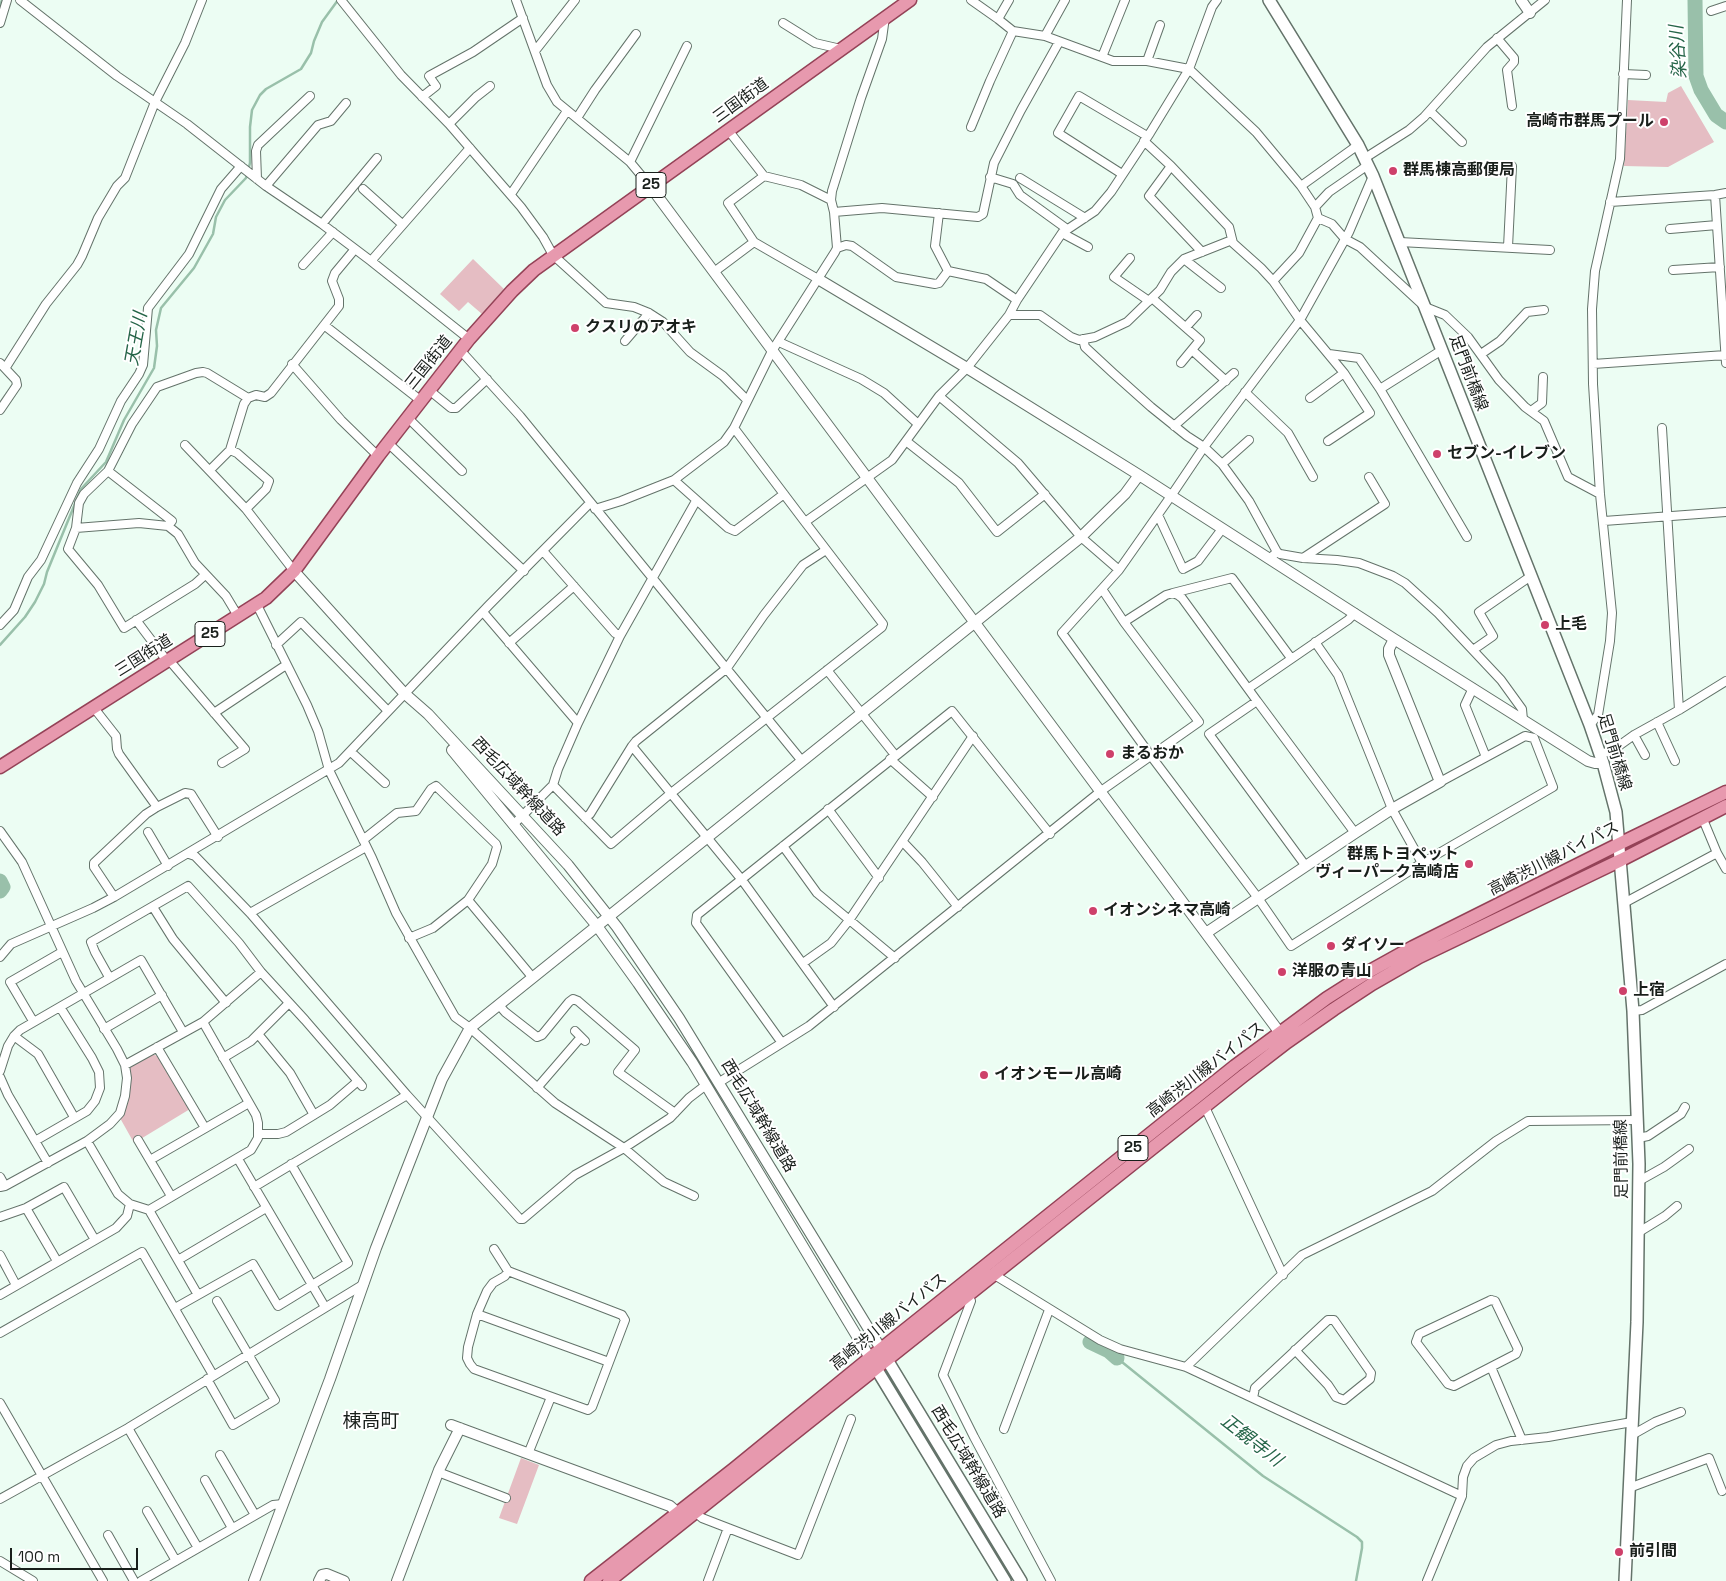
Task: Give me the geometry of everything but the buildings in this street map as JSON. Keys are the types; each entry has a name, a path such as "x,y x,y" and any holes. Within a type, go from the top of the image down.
{"main road":[{"name":"三国街道","path":"0,767 266,598 294,571 407,417 469,339 512,290 553,256 910,0"},
{"name":"足門前橋線","path":"1269,0 1369,166 1590,725 1602,758 1616,812 1633,1011 1639,1181 1637,1322 1625,1581"},
{"name":"高崎渋川線バイパス","path":"884,1355 967,1295 1204,1107 1327,998 1413,947 1726,792"},
{"name":"高崎渋川線バイパス","path":"609,1581 696,1513 884,1355 1284,1037 1419,957 1620,860 1726,806"},
{"name":"西毛広域幹線道路","path":"884,1355 1021,1581"},
{"name":"高崎渋川線バイパス","path":"591,1581 873,1364"},
{"name":"西毛広域幹線道路","path":"873,1364 1005,1581"}],"street":[{"path":"0,23 7,0"},
{"path":"20,0 117,76 187,124 266,186 322,224 469,339"},
{"path":"0,410 17,385 16,380 3,365 82,256 98,218 117,186 125,178 155,102 185,43 202,0"},
{"path":"341,0 401,75 449,124 511,194 543,237 553,256 606,304 634,308 649,313 663,322 690,352 723,376 747,400"},
{"path":"516,0 552,94 557,102 630,162 650,186 1284,1037"},
{"path":"535,51 575,0"},
{"path":"971,0 1013,31 1045,36 1113,61 1147,61 1189,69 1256,132 1301,186 1315,207 1318,218 1299,252 1273,281"},
{"path":"998,19 1009,0"},
{"path":"1045,36 1064,0"},
{"path":"1102,56 1125,0"},
{"path":"805,522 892,460 940,396 967,368 1009,315 1017,300 1064,231 1095,212 1111,192 1189,69 1212,8 1217,0"},
{"path":"1522,0 1530,13"},
{"path":"1315,207 1329,192 1369,166 1409,130 1430,111 1497,38 1545,0"},
{"path":"1590,725 1598,715 1611,628 1612,602 1600,494 1592,309 1596,271 1620,159 1627,0"},
{"path":"1712,11 1726,6"},
{"path":"0,956 11,944 114,897 340,764 404,693 483,612 543,551 593,506 621,501 674,480 724,442 734,428 772,351 837,248 831,200 832,190 882,39 885,17"},
{"path":"422,98 436,86 429,76 473,52 523,18"},
{"path":"783,23 815,43 841,49"},
{"path":"1147,61 1160,25"},
{"path":"972,127 990,81 1013,31"},
{"path":"577,118 636,34"},
{"path":"1497,38 1514,58 1514,62 1507,70 1512,106"},
{"path":"834,212 882,208 978,217 983,214 994,163 1059,42"},
{"path":"630,162 687,46"},
{"path":"1623,74 1646,75"},
{"path":"449,124 490,86"},
{"path":"257,179 256,151 258,145 310,96"},
{"path":"1122,174 1058,133 1079,96 1146,139 1229,228 1233,243 1273,281 1300,320 1344,373 1370,413 1328,441"},
{"path":"266,186 318,125 331,121 346,103"},
{"path":"511,194 567,111"},
{"path":"1430,111 1462,142"},
{"path":"728,130 764,176 801,185 831,200"},
{"path":"1301,186 1358,145"},
{"path":"371,261 470,148"},
{"path":"322,224 378,158"},
{"path":"0,625 14,610 28,577 41,560 77,483 99,449 121,401 139,374 143,365 148,308 189,254 221,189 241,166"},
{"path":"1171,166 1148,196 1202,252"},
{"path":"1206,933 1258,898 1305,866 1392,809 1525,736 1534,738 1553,787 1422,864 1291,946 1258,898 1151,756 1062,633 1119,570 1204,447 1300,320 1345,239 1369,166"},
{"path":"1508,247 1512,166"},
{"path":"764,176 728,203 754,242 967,368 1222,529 1273,555 1394,639 1588,761 1595,764 1634,734 1680,710 1726,681"},
{"path":"990,177 1013,184 1020,195 1064,231 1088,247"},
{"path":"1020,178 1085,218"},
{"path":"363,189 402,224"},
{"path":"1610,202 1726,193"},
{"path":"1715,195 1726,363"},
{"path":"938,213 935,246 948,271"},
{"path":"1318,218 1332,224 1345,239 1360,247 1425,307 1446,315 1468,337 1499,380 1525,407 1544,422 1568,477 1600,494"},
{"path":"1670,229 1717,225"},
{"path":"303,265 332,232"},
{"path":"1009,315 1040,316 1071,337 1083,339 1095,336 1126,322 1160,290 1171,272 1184,259 1232,240"},
{"path":"714,272 754,242"},
{"path":"1400,242 1550,250"},
{"path":"837,248 846,245 852,246 896,276 935,284 939,283 948,271"},
{"path":"210,470 230,450 244,404 248,398 256,395 265,396 271,393 339,306 339,298 332,281 334,273 355,249"},
{"path":"1130,258 1114,276 1150,299 1200,340 1181,363"},
{"path":"1184,259 1221,288"},
{"path":"1673,270 1720,267"},
{"path":"948,271 986,278 1017,300"},
{"path":"1481,354 1500,341 1527,312 1544,310"},
{"path":"625,341 649,313"},
{"path":"1186,327 1197,315"},
{"path":"324,325 425,395 451,408 456,408 486,378"},
{"path":"1083,339 1085,347 1113,374 1174,426 1204,447 1222,464 1249,501 1273,555"},
{"path":"779,342 861,379 884,393 918,424"},
{"path":"1192,350 1226,381"},
{"path":"1380,389 1442,350"},
{"path":"461,351 486,378 593,506 802,761"},
{"path":"1329,354 1359,358 1380,389 1467,537"},
{"path":"1593,364 1726,355"},
{"path":"292,364 341,420 378,456"},
{"path":"205,575 195,584 124,628 98,585 68,550 76,528 79,502 84,494 108,471 132,424 157,387 203,372 248,398"},
{"path":"1174,426 1234,373"},
{"path":"1310,398 1344,373"},
{"path":"1531,411 1542,403 1543,377"},
{"path":"1245,392 1288,433 1313,477"},
{"path":"940,396 1018,463 1081,536 1119,570"},
{"path":"407,417 462,471"},
{"path":"552,785 611,844 670,794 882,627 882,624 734,428"},
{"path":"1662,428 1680,710"},
{"path":"1222,464 1249,440"},
{"path":"906,441 959,483 998,532 1045,494"},
{"path":"388,443 524,571"},
{"path":"185,445 246,509 294,571"},
{"path":"230,450 268,481 266,489 246,509"},
{"path":"108,471 172,521 168,526"},
{"path":"254,1581 330,1379 376,1248 427,1116 442,1078 470,1028 1081,536 1125,494 1139,475"},
{"path":"1303,558 1385,504 1369,477"},
{"path":"674,480 696,501 734,531 784,494"},
{"path":"513,825 552,785 578,723 620,636 696,501"},
{"path":"1604,521 1726,512"},
{"path":"1158,515 1183,569 1198,561 1222,529"},
{"path":"76,528 139,523 168,526 178,534 195,563 226,596 238,616"},
{"path":"585,818 590,814 632,746 727,668 764,615 803,566 826,550"},
{"path":"543,551 615,633 620,636"},
{"path":"1273,555 1280,554 1359,563 1393,576 1405,583 1474,650 1510,690 1522,709 1523,720"},
{"name":"西毛広域幹線道路","path":"294,571 404,693 428,714 521,816 568,864 609,917 679,1018 884,1355"},
{"path":"1474,650 1493,636 1479,612 1531,576"},
{"path":"1124,622 1166,595 1232,578 1291,658"},
{"path":"509,643 574,586"},
{"path":"718,1083 809,1026 1101,792 1199,722 1124,622 1102,589"},
{"path":"1173,593 1182,598 1355,833"},
{"path":"257,605 307,705 318,731 329,770 409,938 452,1013 555,1103 624,1148 664,1182 694,1196"},
{"path":"483,612 578,723"},
{"path":"1249,688 1348,620 1355,613"},
{"path":"136,620 168,661 245,749 222,763"},
{"path":"276,645 301,622 388,711"},
{"path":"1394,639 1389,649 1389,655 1440,782"},
{"path":"1315,642 1338,675 1392,809 1422,864"},
{"path":"214,712 286,665"},
{"path":"828,670 862,713 893,757 933,797"},
{"path":"1473,688 1465,705 1486,757"},
{"path":"1257,701 1209,734 1305,866"},
{"name":"西毛広域幹線道路","path":"417,705 597,926 638,983 706,1085 873,1364"},
{"path":"94,708 116,736 119,754 157,807"},
{"path":"782,1043 696,922 697,915 952,710 1050,834"},
{"path":"1657,722 1675,761"},
{"path":"1634,734 1645,755"},
{"path":"803,963 831,944 850,919 973,736"},
{"path":"632,746 742,880 834,1006"},
{"path":"351,752 385,783"},
{"path":"250,913 365,843 397,814 416,811 431,789 436,786 497,847 492,864 468,900 433,928 409,938"},
{"path":"114,897 94,867 94,863 146,814 157,807 185,793 191,794 218,836"},
{"path":"828,809 879,878"},
{"path":"1702,817 1726,869"},
{"path":"0,831 22,862 83,994 118,1049 125,1065 127,1078 126,1096 120,1113 106,1127 87,1141 3,1187 0,1177"},
{"path":"148,832 168,866"},
{"path":"903,842 922,862 958,907"},
{"path":"783,846 817,893 895,958"},
{"path":"1624,903 1717,853"},
{"path":"189,854 195,856 250,913 406,1095 520,1219 524,1220 575,1174 624,1148 675,1113 689,1098 706,1085"},
{"path":"109,977 91,942 153,908 188,886 239,943 288,1004 305,1020 360,1084 286,1132 258,1134"},
{"path":"468,900 533,978"},
{"path":"153,908 173,939 226,1003"},
{"path":"33,1021 10,982 62,952"},
{"path":"0,1071 8,1046 14,1036 33,1021 141,960 183,1032"},
{"path":"1633,1011 1642,1010 1726,964"},
{"path":"125,1065 203,1022 261,972"},
{"path":"104,1029 162,995"},
{"path":"499,1005 537,1037 542,1034 573,999 578,1000 635,1050 618,1072 675,1113"},
{"path":"223,1058 251,1041 288,1004"},
{"path":"35,1141 87,1111 95,1101 100,1088 99,1072 60,1007"},
{"path":"149,1210 238,1159 250,1150 258,1138 258,1123 249,1103 203,1022"},
{"path":"258,1034 290,1073 314,1115"},
{"path":"14,1036 38,1054 74,1117"},
{"path":"537,1088 580,1036"},
{"path":"157,1047 205,1128"},
{"path":"0,1078 48,1163"},
{"path":"0,1100 8,1095"},
{"path":"254,1187 406,1095"},
{"path":"150,1160 249,1103"},
{"path":"1204,1107 1283,1276"},
{"path":"1638,1138 1648,1136 1681,1114 1685,1107"},
{"path":"1186,1367 1302,1256 1432,1191 1496,1141 1528,1121 1638,1120"},
{"path":"138,1140 171,1196"},
{"path":"87,1141 118,1194 130,1204 149,1210 198,1296"},
{"path":"1639,1181 1664,1167 1689,1149"},
{"path":"238,1159 325,1307"},
{"path":"175,1308 253,1264 278,1306 348,1263 291,1164"},
{"path":"0,1217 26,1208 64,1187 95,1240"},
{"path":"0,1295 116,1228 127,1216 130,1204"},
{"path":"1639,1232 1677,1206"},
{"path":"26,1208 57,1261"},
{"path":"178,1260 266,1208"},
{"path":"494,1249 508,1271 622,1315 625,1320 592,1407 588,1410 474,1369 470,1364 468,1347 477,1314 487,1291 493,1284 505,1276 508,1271"},
{"path":"0,1333 142,1252 175,1308 233,1425 275,1400 217,1301"},
{"path":"0,1255 16,1285"},
{"path":"993,1274 1100,1340 1120,1348 1186,1367 1462,1496"},
{"path":"0,1498 128,1428 364,1284"},
{"path":"967,1295 971,1301 943,1375 1051,1581"},
{"path":"1491,1300 1495,1301 1518,1349 1516,1354 1491,1367 1454,1386 1448,1384 1416,1342 1419,1334 1491,1300"},
{"path":"1004,1429 1049,1310"},
{"path":"477,1314 609,1362"},
{"path":"1253,1398 1255,1388 1295,1350 1328,1320 1334,1320 1371,1373 1370,1378 1344,1400 1336,1397 1328,1385 1295,1350"},
{"path":"1491,1367 1522,1440"},
{"path":"528,1454 550,1397"},
{"path":"0,1403 103,1581"},
{"path":"1632,1435 1655,1422 1681,1412"},
{"path":"696,1513 702,1518 798,1555 851,1418"},
{"path":"1427,1581 1462,1496 1463,1477 1467,1466 1474,1458 1496,1445 1632,1422"},
{"path":"398,1581 456,1426 670,1506 678,1513"},
{"path":"128,1428 198,1548"},
{"path":"220,1456 255,1515"},
{"path":"1629,1488 1709,1458 1722,1491"},
{"path":"438,1472 506,1498"},
{"path":"205,1480 232,1528"},
{"path":"142,1581 273,1505 283,1504"},
{"path":"147,1511 176,1561"},
{"path":"708,1581 728,1528"},
{"path":"108,1535 134,1581"},
{"path":"0,1562 33,1581"},
{"path":"319,1581 322,1575 327,1574 344,1581"}],"shaded area":[{"name":"高崎市群馬プール","path":"1681,86 1714,142 1668,167 1624,166 1628,100 1666,102 1668,93"},
{"path":"473,259 504,289 482,314 468,302 459,311 440,294"},
{"path":"152,1054 160,1057 190,1109 134,1143 120,1118 128,1099 130,1086 129,1068"},
{"path":"521,1458 539,1465 517,1524 499,1518"}],"waterway":[{"path":"0,6 2,0"},
{"name":"天王川","path":"0,645 25,617 35,602 44,584 47,572 81,489 106,462 124,420 154,368 157,346 156,330 161,308 194,268 213,234 216,217 225,200 246,178 250,163 252,110 260,95 266,89 301,69 311,53 322,22 338,0"},
{"name":"染谷川","path":"1695,0 1696,76 1701,90 1716,115 1726,122"},
{"name":"天王川","path":"0,881 3,887 0,891"},
{"name":"正観寺川","path":"1090,1342 1109,1351 1117,1358"},
{"name":"正観寺川","path":"1117,1358 1263,1476 1357,1537 1362,1542 1362,1548 1356,1581"}],"place":[{"name":"高崎市群馬プール","path":"1664,122"},
{"name":"群馬棟高郵便局","path":"1393,171"},
{"name":"クスリのアオキ","path":"575,328"},
{"name":"セブン-イレブン","path":"1437,454"},
{"name":"上毛","path":"1545,625"},
{"name":"まるおか","path":"1110,754"},
{"name":"群馬トヨペット ヴィーパーク高崎店","path":"1469,864"},
{"name":"イオンシネマ高崎","path":"1093,911"},
{"name":"ダイソー","path":"1331,946"},
{"name":"洋服の青山","path":"1282,972"},
{"name":"上宿","path":"1623,991"},
{"name":"イオンモール高崎","path":"984,1075"},
{"name":"前引間","path":"1619,1552"}],"district":[{"name":"棟高町","path":"371,1422"}]}
